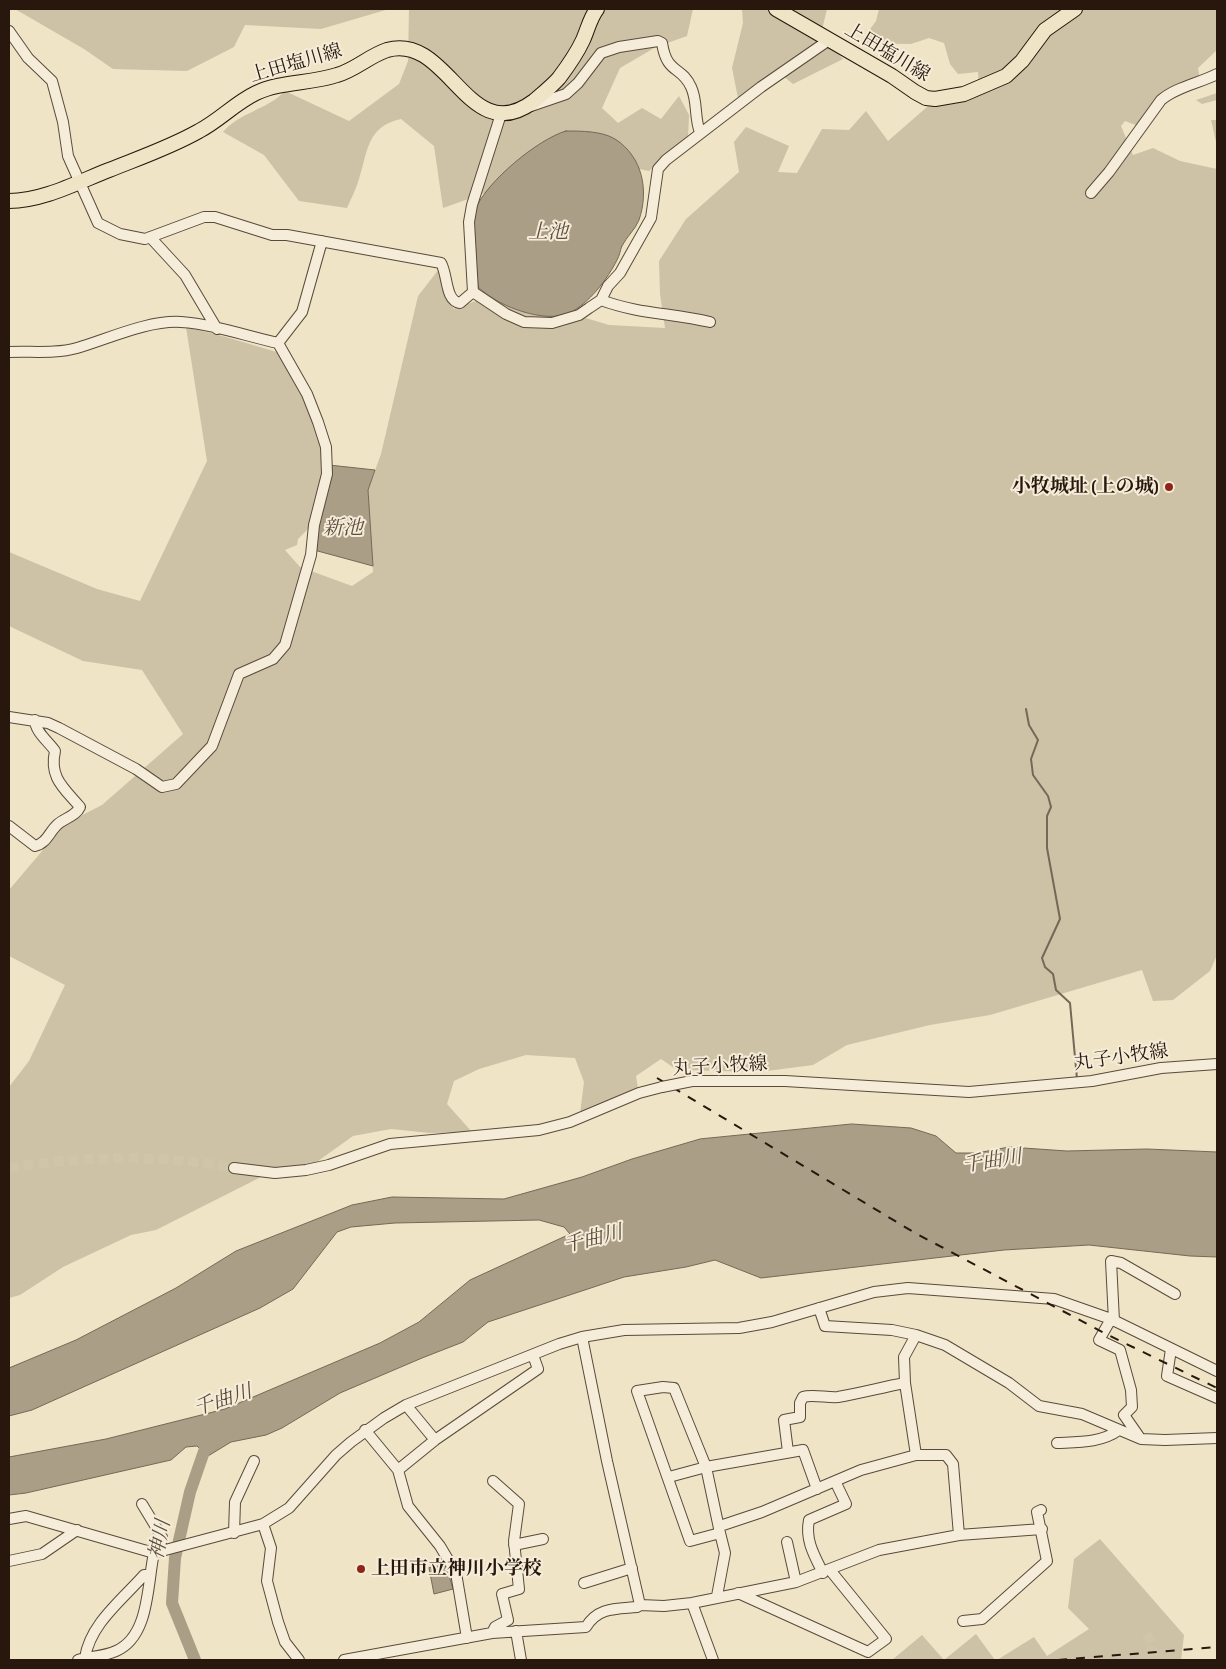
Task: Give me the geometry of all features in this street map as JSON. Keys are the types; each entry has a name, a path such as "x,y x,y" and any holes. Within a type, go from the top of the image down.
{"main road":[{"path":"501,114 511,114 524,108 558,79 576,54 597,9"},
{"name":"上田塩川線","path":"776,9 926,98 947,98 978,89 1006,76 1022,62 1045,30 1075,9"},
{"name":"上田塩川線","path":"9,201 28,199 78,182 199,131 241,102 263,90 335,76 347,72 371,57 397,48 412,49 424,55 481,107 501,114"}],"street":[{"path":"9,31 28,58 52,81 63,122 68,156 98,223 125,236 150,238 204,217 214,217 272,235 287,235 441,263 451,298 455,303 460,303 473,292"},
{"path":"473,292 514,318 539,324 563,320 579,314 601,300 608,286 620,273 650,218 658,169 700,132 829,40"},
{"path":"524,108 566,94 578,84 601,53 619,47 658,41 662,43 668,65 691,86 695,100 696,123 700,132"},
{"path":"1091,192 1110,172 1140,128 1166,95 1217,74"},
{"path":"473,292 469,222 472,205 501,114"},
{"path":"150,238 185,275 217,329"},
{"path":"278,343 302,312 322,241"},
{"path":"601,300 639,312 680,314 710,322"},
{"path":"9,352 51,352 76,348 156,324 179,322 278,343 307,394 318,422 328,459 327,474 314,525 311,555 285,645 273,659 239,674 212,746 176,784 162,787 127,764 59,728 35,720 9,716"},
{"path":"9,826 35,846 43,844 58,825 78,812 80,807 57,780 53,772 55,751 35,725 35,720"},
{"name":"丸子小牧線","path":"234,1168 275,1173 306,1170 329,1165 390,1144 432,1142 540,1130 570,1122 639,1093 692,1081 785,1082 969,1092 1092,1081 1161,1068 1217,1064"},
{"path":"1141,1439 1124,1416 1132,1408 1131,1390 1120,1350 1099,1340 1113,1320 1110,1262 1121,1263 1176,1294"},
{"path":"9,1519 26,1516 157,1552 233,1533 264,1524 289,1508 336,1455 365,1430 406,1405 532,1355 582,1338 624,1330 739,1328 772,1322 874,1292 908,1288 1054,1299 1113,1320 1217,1372"},
{"path":"819,1308 825,1326 892,1330 916,1335 945,1345 1009,1383 1039,1406 1082,1414 1141,1439 1217,1438"},
{"path":"916,1335 904,1357 905,1383 916,1455"},
{"path":"582,1338 640,1605"},
{"path":"1171,1349 1167,1376 1217,1398"},
{"path":"398,1470 435,1440 538,1369 532,1355"},
{"path":"788,1452 784,1420 800,1417 800,1403 803,1397 808,1395 819,1398 838,1397 905,1383"},
{"path":"717,1596 725,1553 720,1529 706,1467 674,1388 664,1387 637,1391 669,1477 690,1541 720,1529 762,1512 861,1470 916,1455 946,1455 953,1464 959,1536"},
{"path":"406,1405 435,1440"},
{"path":"365,1430 398,1470 408,1506 440,1546 456,1573 467,1638"},
{"path":"1057,1443 1089,1442 1111,1436 1119,1430"},
{"path":"669,1477 706,1467 802,1450 818,1488"},
{"path":"233,1533 236,1502 254,1461"},
{"path":"492,1633 496,1627 508,1620 502,1594 518,1589 514,1545 519,1504 493,1481"},
{"path":"738,1593 868,1652 886,1639 827,1571 810,1547 807,1530 810,1520 846,1504 835,1481"},
{"path":"142,1504 162,1537 149,1575 142,1620 128,1645 113,1656 82,1659 98,1625 144,1575 149,1575"},
{"path":"964,1622 982,1619 1047,1561 1037,1512 1041,1510"},
{"path":"264,1524 270,1548 267,1581 285,1642 299,1660"},
{"path":"344,1660 492,1633 586,1627 591,1617 603,1610 637,1607 640,1605 664,1606 692,1602 796,1582 868,1553 959,1536 1042,1529"},
{"path":"9,1561 42,1554 77,1530"},
{"path":"514,1545 543,1539"},
{"path":"787,1542 796,1582"},
{"path":"584,1583 632,1568"},
{"path":"692,1602 713,1660"},
{"path":"516,1631 521,1660"}],"shaded area":[{"path":"15,9 389,9 321,29 245,25 234,47 187,71 113,69 84,49"},
{"path":"409,9 693,9 687,36 656,47 620,68 602,108 618,123 642,108 661,119 679,96 689,115 688,138 649,171 639,169 627,150 530,151 485,193 443,208 434,146 401,119 381,127 375,134 367,150 358,183 347,208 299,201 264,155 223,132 237,120 270,103 285,91 349,121 399,84 408,61"},
{"path":"742,9 827,9 821,34 843,59 793,84 776,70 738,98 732,68 743,23"},
{"path":"879,9 1072,9 1020,61 979,86 978,72 958,74 950,64 944,43 929,38 911,44 860,43 876,21"},
{"path":"1078,9 1217,9 1217,50 1198,68 1200,80 1175,89 1138,126 1125,121 1121,126 1133,155 1153,148 1180,161 1217,169 1217,955 1210,971 1173,1000 1153,1001 1142,970 990,1015 930,1025 847,1045 813,1065 759,1072 677,1070 661,1059 636,1076 638,1089 580,1114 584,1082 575,1058 526,1055 479,1069 454,1081 447,1104 472,1132 430,1133 391,1129 353,1136 311,1166 263,1176 156,1230 131,1235 63,1267 20,1295 9,1298 9,1087 29,1061 65,985 9,956 9,890 65,824 102,805 183,734 142,670 83,661 9,626 9,552 97,589 140,601 207,461 186,327 280,353 304,396 323,448 325,475 312,525 298,539 297,545 285,550 300,567 352,586 373,572 368,490 381,454 418,296 439,269 447,297 454,309 489,296 514,309 532,314 557,316 569,313 609,325 665,328 660,294 659,261 686,219 739,172 734,142 746,127 789,146 778,172 797,173 822,129 849,130 866,111 888,141 927,107 972,94 1030,52"},
{"path":"1217,93 1217,100 1202,104 1196,100"},
{"path":"1211,120 1217,120 1217,146"},
{"path":"1100,1539 1184,1635 1181,1660 997,1660 1034,1637 1047,1656 1089,1629 1068,1608 1074,1559"},
{"path":"976,1634 995,1660 944,1660"},
{"path":"922,1635 944,1660 892,1660"}],"water":[{"name":"上池","path":"566,131 604,134 624,146 638,165 641,175 643,186 642,209 637,224 622,246 613,267 591,297 576,309 564,315 541,316 505,305 478,287 473,218 481,199 501,175 528,152"},
{"name":"新池","path":"329,465 375,470 368,490 373,566 314,550"},
{"name":"千曲川","path":"852,1124 911,1128 936,1136 956,1153 977,1153 1009,1147 1067,1151 1147,1149 1217,1152 1217,1257 1190,1256 1089,1245 1004,1250 761,1278 715,1260 686,1267 624,1277 488,1322 463,1342 340,1393 282,1428 266,1435 231,1442 208,1456 197,1446 186,1447 171,1460 26,1493 9,1495 9,1457 106,1439 225,1409 380,1343 419,1322 470,1280 570,1234 564,1227 539,1220 395,1223 351,1227 337,1232 293,1289 260,1308 32,1410 9,1416 9,1368 76,1340 176,1288 236,1251 352,1205 392,1197 504,1199 582,1177 632,1159 700,1139"},
{"path":"446,1565 453,1589 434,1594 429,1568"}],"waterway":[{"path":"1026,709 1029,725 1038,740 1031,759 1033,775 1048,796 1051,807 1047,816 1047,848 1060,919 1042,958 1045,967 1053,974 1056,990 1070,1003 1077,1079"},
{"name":"神川","path":"195,1660 172,1603 175,1558 190,1492 209,1437"}],"tunnel":[{"path":"9,1168 65,1161 121,1158 178,1160 234,1168"},
{"path":"1146,1634 1153,1644 1151,1660"}],"railway":[{"path":"657,1078 915,1233 1110,1336 1217,1388"},
{"path":"1058,1660 1217,1647"}],"place":[{"name":"小牧城址 (上の城)","path":"1169,487"},
{"name":"上田市立神川小学校","path":"361,1569"}]}
